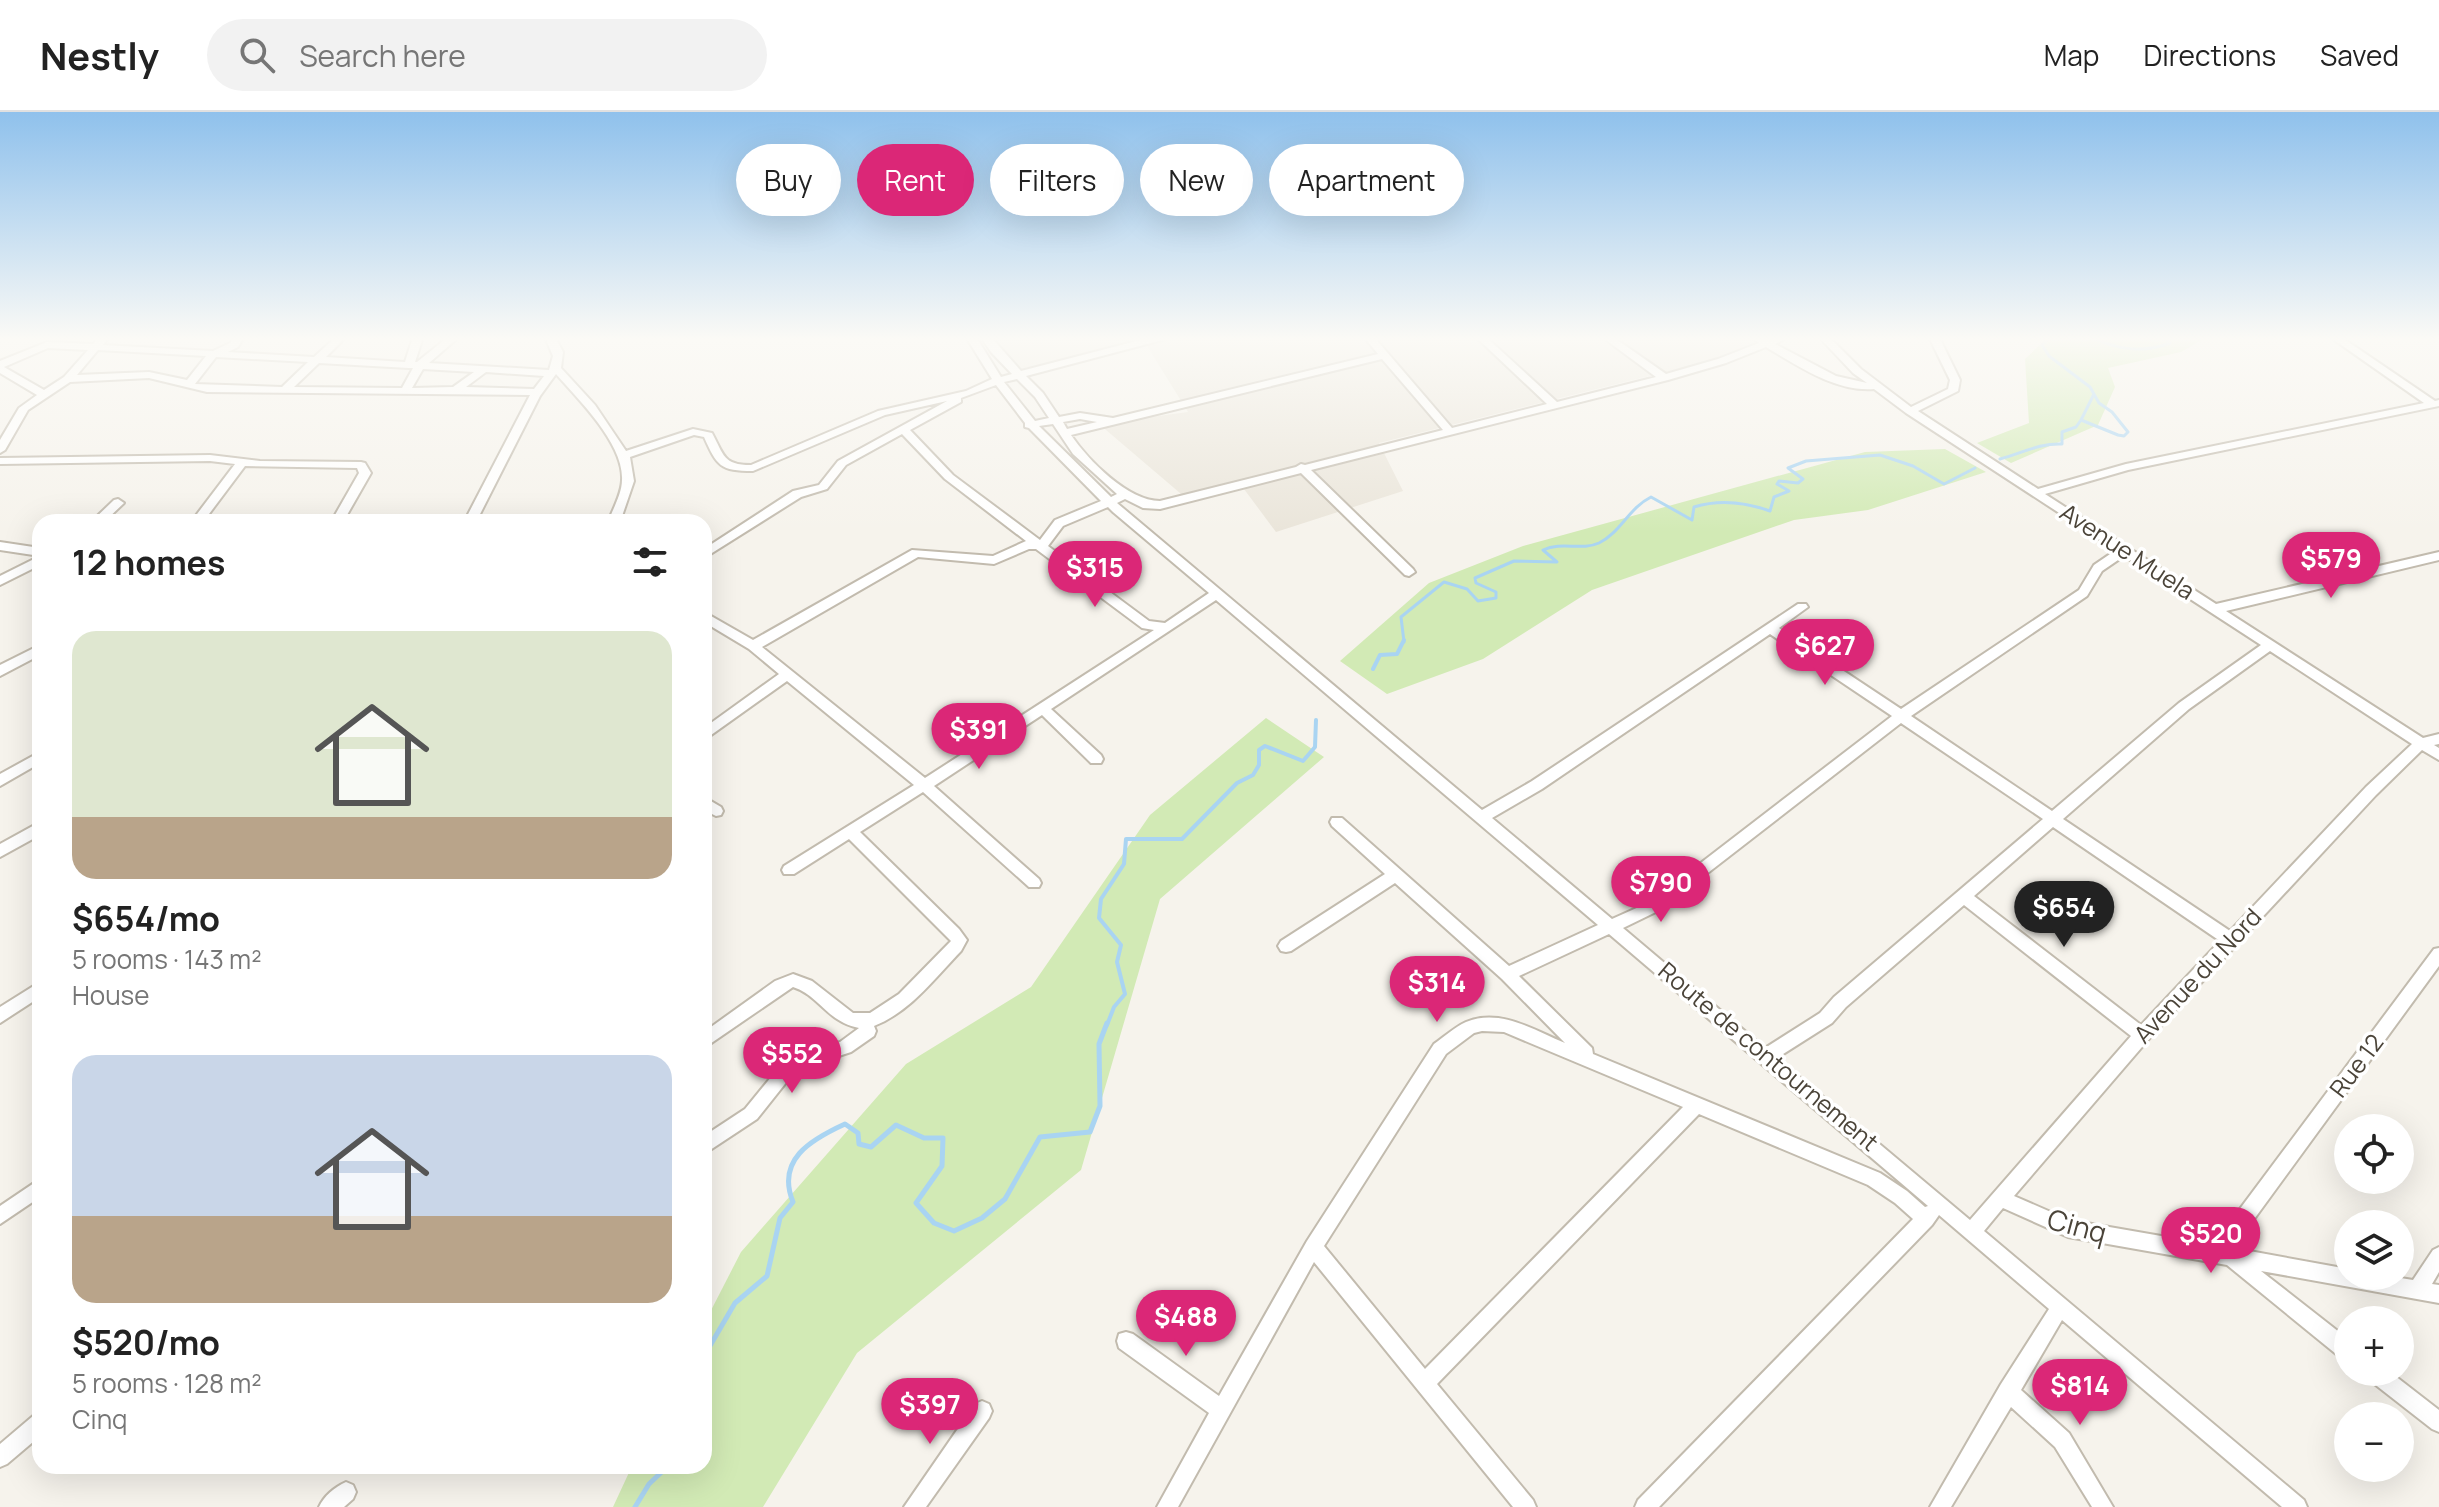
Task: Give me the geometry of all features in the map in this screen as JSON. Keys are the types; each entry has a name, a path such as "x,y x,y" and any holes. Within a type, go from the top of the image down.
{"street":[{"path":"0,450 24,408 34,402"},
{"path":"474,514 532,402"},
{"path":"586,402 624,455 628,481 617,514"},
{"path":"624,455 693,432 708,435 720,460 735,468 753,468 882,413 929,402"},
{"path":"712,549 797,494 823,487 842,463 952,402"},
{"name":"Route de contournement","path":"1012,402 1029,425 1109,501 1216,594 1483,816 2297,1507"},
{"path":"1044,402 1077,452 1125,495 1147,505 1160,505 1561,402"},
{"path":"1065,433 1196,402"},
{"path":"1425,402 1449,431"},
{"name":"Avenue Muela","path":"1898,402 2439,755"},
{"path":"1910,411 1929,402"},
{"path":"2036,493 2126,467 2436,404"},
{"path":"1029,425 1056,418 1089,416 1116,422"},
{"path":"903,429 949,477 1146,625 1167,628"},
{"path":"0,461 210,458 242,462 361,465 365,473 342,514"},
{"path":"203,514 242,462"},
{"path":"1301,467 1409,572"},
{"path":"753,646 916,553 994,560 1022,547 1042,545 1059,523 1125,495"},
{"path":"106,514 118,503"},
{"path":"0,546 32,551"},
{"path":"1507,974 1655,906 1901,716 2083,593 2098,568 2124,550"},
{"path":"2215,609 2439,556"},
{"path":"0,581 32,564"},
{"path":"789,870 1043,709 1216,594"},
{"path":"1483,816 1537,785 1802,607"},
{"path":"712,621 753,646 924,785 1034,883"},
{"path":"1770,628 2232,941"},
{"path":"1766,1056 1826,1018 1840,1002 2051,817 2199,694 2270,645"},
{"path":"0,671 32,653"},
{"path":"712,729 787,674"},
{"path":"1043,709 1096,759"},
{"path":"2421,743 2439,739"},
{"name":"Avenue du Nord","path":"1972,1231 2142,1035 2361,802 2421,743"},
{"path":"0,781 32,762"},
{"path":"1337,822 1507,974 1592,1059"},
{"path":"712,1035 780,986 792,981 799,981 828,1008 861,1023 875,1020 893,1007 956,946 959,940 954,933 850,831"},
{"path":"0,851 32,833"},
{"path":"1286,946 1394,876"},
{"path":"1962,895 2142,1035"},
{"name":"Rue 12","path":"2224,1256 2439,954"},
{"path":"0,1016 32,994"},
{"path":"1167,1507 1313,1247 1440,1049 1457,1034 1482,1024 1505,1025 1592,1059 1874,1179 1926,1219"},
{"path":"712,1141 751,1114 791,1065 845,1047 868,1031"},
{"path":"1425,1383 1696,1105"},
{"path":"0,1216 32,1193"},
{"name":"Cinq","path":"2001,1199 2068,1228 2439,1294"},
{"path":"1645,1507 1940,1204"},
{"path":"1313,1247 1526,1507"},
{"path":"2224,1256 2334,1340"},
{"path":"2417,1290 2439,1256"},
{"path":"1940,1507 2060,1307"},
{"path":"1126,1341 1222,1410"},
{"path":"2393,1386 2439,1422"},
{"path":"2008,1391 2062,1440 2103,1507"},
{"path":"914,1507 982,1411"},
{"path":"0,1457 32,1430"},
{"path":"329,1507 346,1492"}],"shaded area":[{"path":"1182,402 1544,402 1379,443 1403,491 1276,532 1241,485 1187,499 1099,424 1188,412"}],"green space":[{"path":"2028,402 2108,402 2098,425 2011,463 1977,443 2029,423"},
{"path":"1945,449 1986,472 1868,510 1794,520 1592,590 1483,659 1387,694 1340,661 1429,583 1523,546 1865,452"},
{"path":"1266,718 1324,757 1160,899 1081,1170 857,1353 763,1507 613,1507 628,1474 712,1474 712,1308 741,1252 906,1064 1031,987 1150,815"}],"waterway":[{"path":"2081,420 2090,402"},
{"path":"2081,420 2118,435 2124,436 2128,432 2112,412 2098,402"},
{"path":"2000,459 2039,447 2062,444 2062,432 2076,427 2081,420"},
{"path":"1404,640 1401,617 1444,582 1467,589 1478,601 1496,598 1496,592 1476,583 1475,578 1514,561 1557,562 1543,550 1550,547 1599,543 1651,497 1692,520 1694,507 1713,503 1751,505 1770,511 1774,497 1789,491 1777,484 1779,481 1798,483 1803,479 1788,468 1806,461 1880,455 1913,466 1944,484 1975,468"},
{"path":"1373,669 1380,655 1397,654 1404,640"},
{"path":"1107,1025 1114,1007 1125,994 1117,962 1121,945 1099,918 1101,899 1124,864 1126,839 1182,839 1237,783 1253,775 1259,765 1259,750 1265,746 1303,761 1315,747 1316,720"},
{"path":"712,1342 735,1303 767,1276 780,1218 793,1202 789,1174 793,1163 809,1145 845,1124 858,1133 859,1144 871,1147 896,1125 924,1138 943,1138 942,1166 916,1203 934,1223 954,1231 982,1218 1005,1199 1040,1137 1090,1132 1100,1106 1099,1044 1107,1023"},
{"path":"635,1507 649,1484 660,1474"}]}
